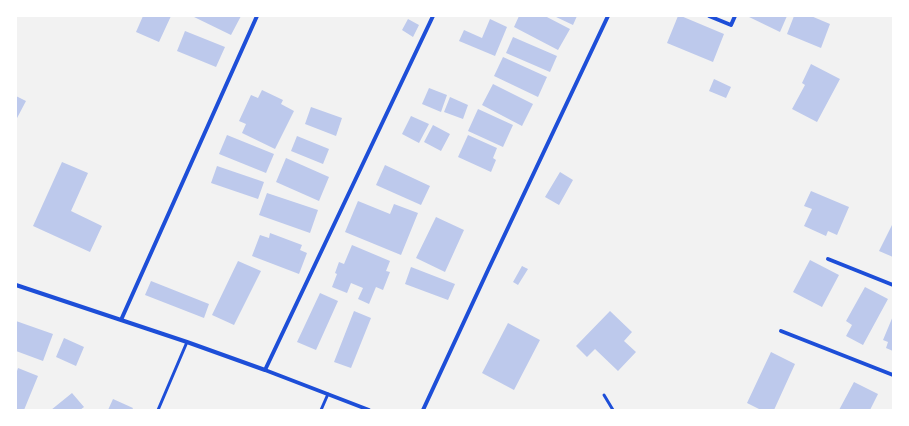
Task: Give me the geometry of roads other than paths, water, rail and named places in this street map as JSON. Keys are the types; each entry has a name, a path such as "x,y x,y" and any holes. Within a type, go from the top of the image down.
{"street":[{"path":"121,320 258,16"},
{"path":"265,370 433,16"},
{"path":"423,410 608,16"},
{"path":"709,16 731,25 735,16"},
{"path":"828,259 893,285"},
{"path":"16,285 186,342 265,370 369,410"},
{"path":"781,331 893,375"}],"lane":[{"path":"158,410 186,342"},
{"path":"321,410 328,394"},
{"path":"604,395 613,410"}]}
